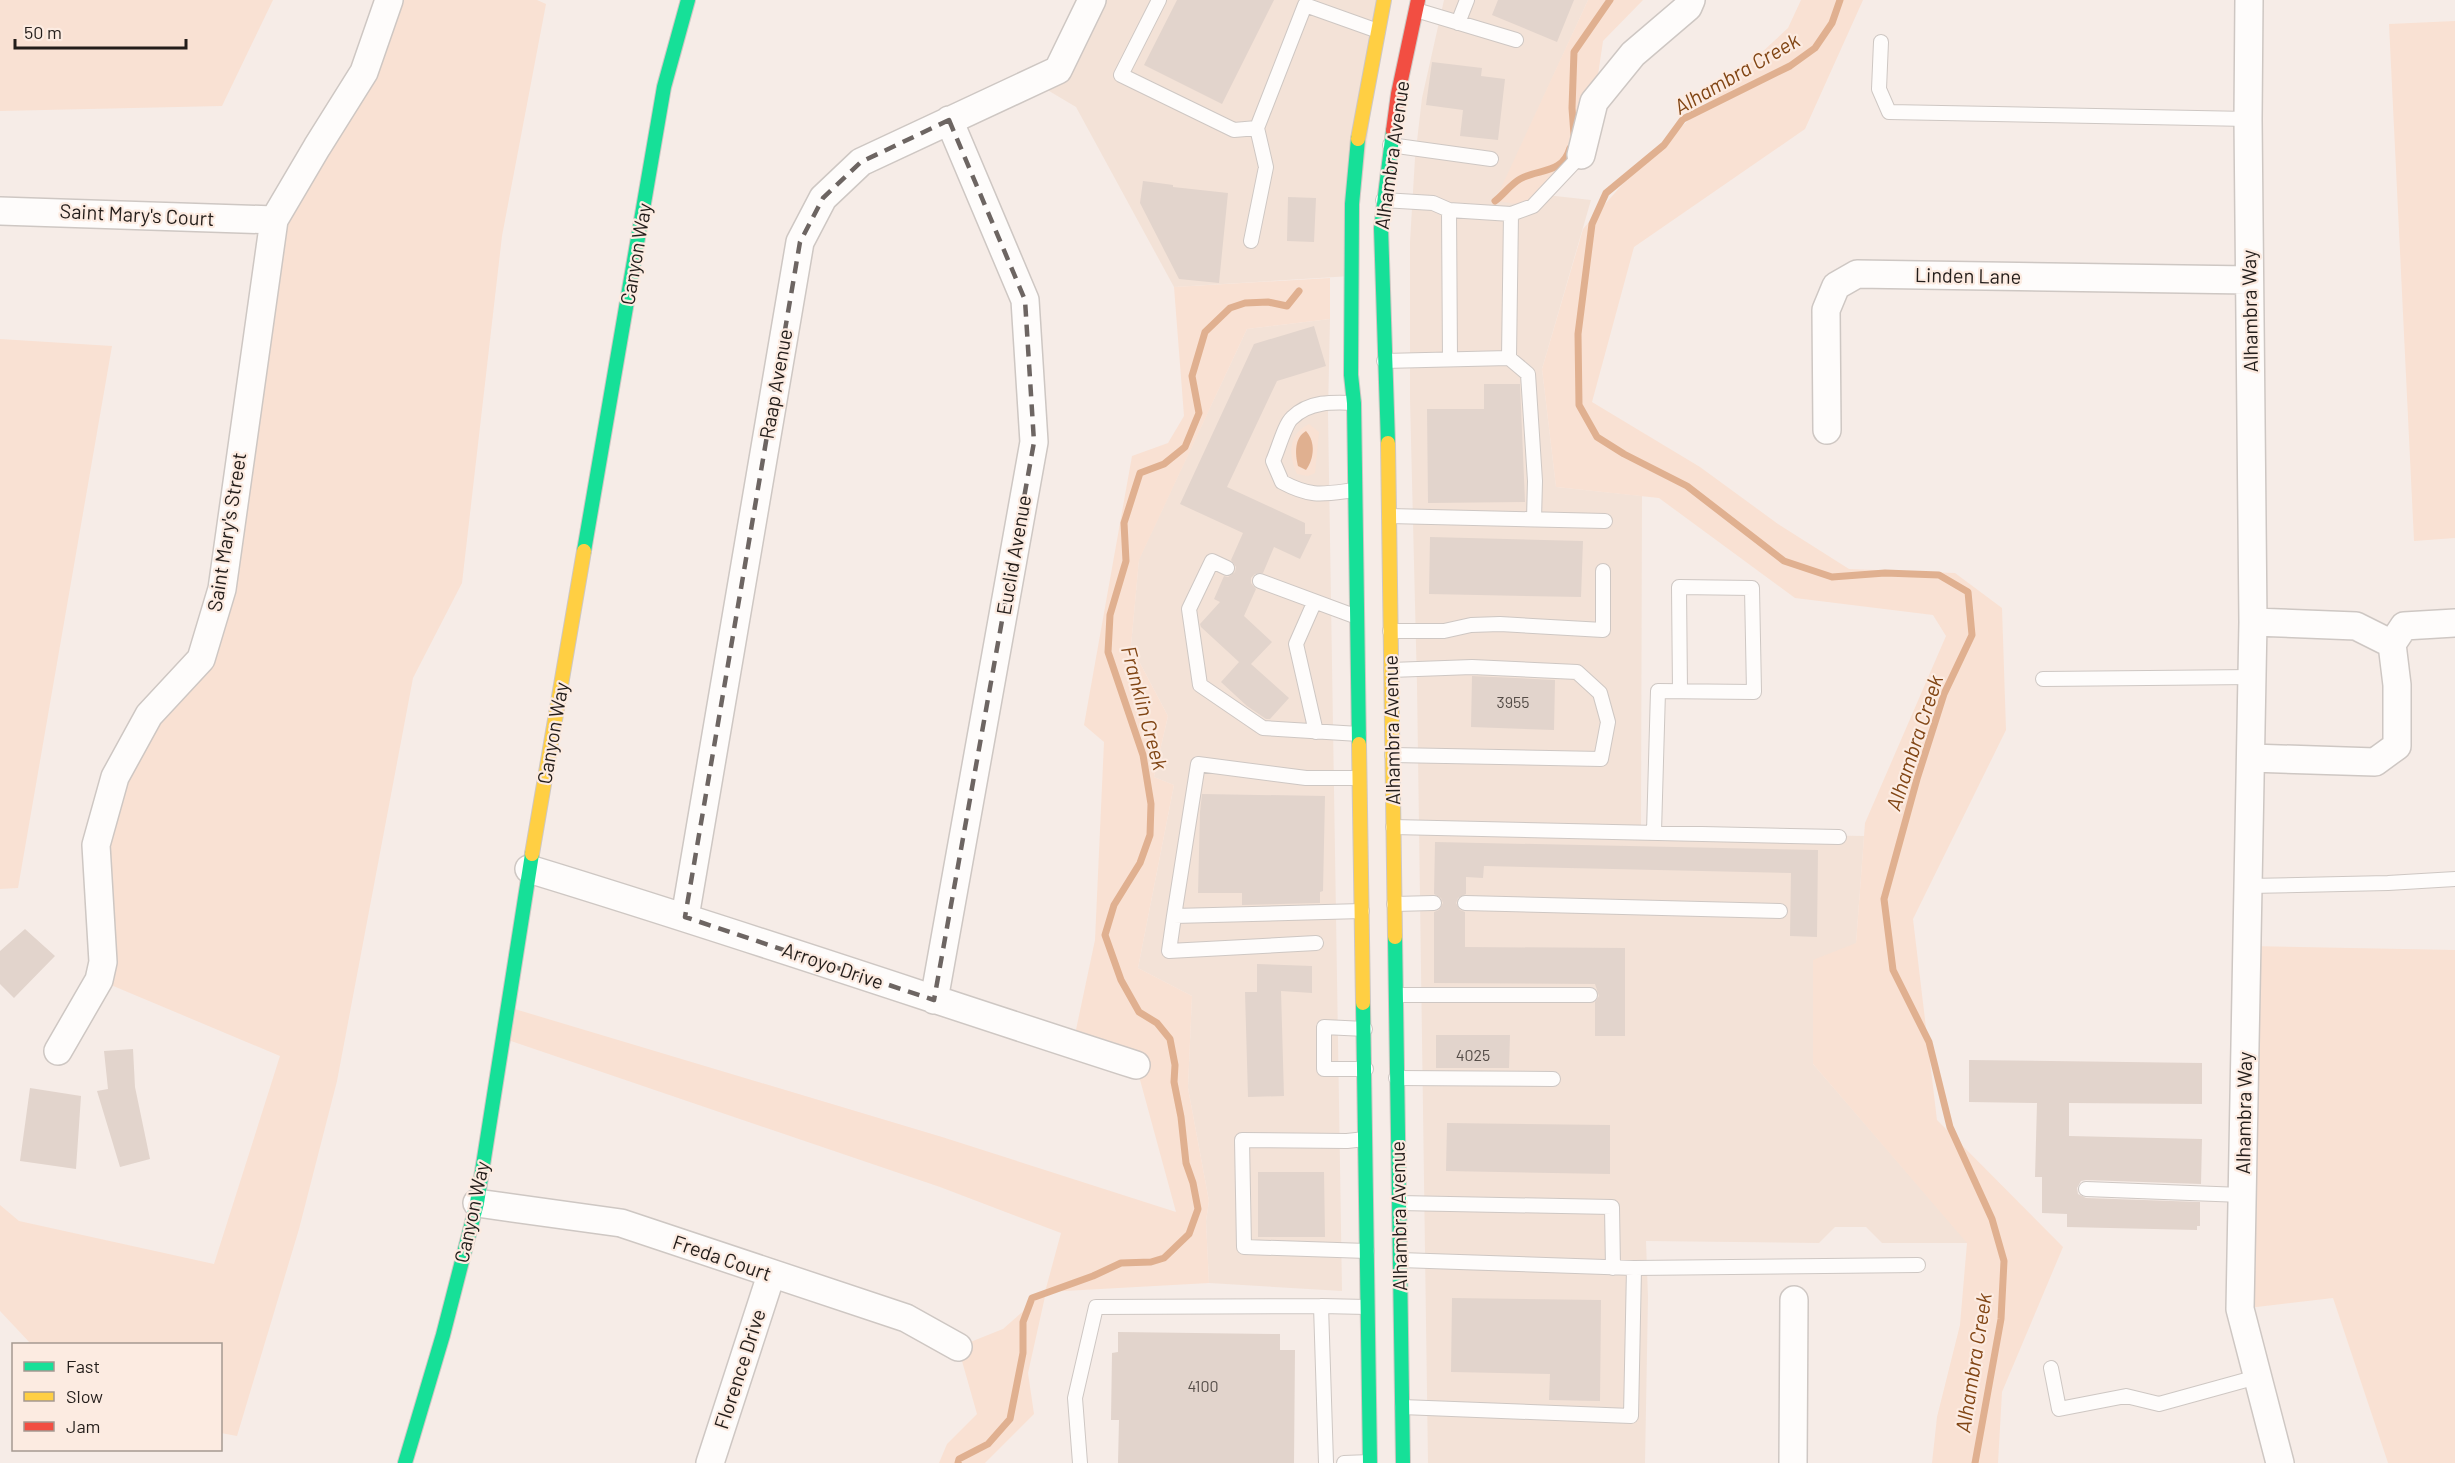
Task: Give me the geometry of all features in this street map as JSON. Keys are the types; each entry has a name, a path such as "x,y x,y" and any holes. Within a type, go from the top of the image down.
{"main road":[{"name":"Canyon Way","path":"405,1463 443,1335 477,1203 529,869 664,87 688,0"},
{"name":"Alhambra Avenue","path":"1384,0 1356,147 1352,204 1351,375 1354,403 1359,778 1375,906 1380,1074 1399,1203 1403,1463"},
{"name":"Alhambra Avenue","path":"1370,1463 1365,1139 1380,1074 1380,1030 1396,995 1375,906 1393,827 1387,400 1381,228 1390,145 1417,5"}],"street":[{"name":"Saint Mary's Street","path":"58,1051 99,980 103,962 96,845 115,777 149,715 201,659 222,589 274,220 364,72 389,0"},
{"name":"Raap Avenue","path":"685,917 800,242 823,198 861,162 1058,70 1092,0"},
{"path":"1581,155 1594,102 1633,54 1688,7 1690,0"},
{"name":"Alhambra Way","path":"2249,0 2253,677 2240,1309 2280,1463"},
{"name":"Euclid Avenue","path":"934,1000 1034,442 1025,300 949,120"},
{"name":"Saint Mary's Court","path":"0,211 274,220"},
{"name":"Linden Lane","path":"1827,430 1827,310 1836,286 1857,274 2249,280"},
{"path":"2253,622 2356,626 2392,644"},
{"path":"2251,758 2375,762 2397,746 2397,685 2392,644 2404,626 2455,623"},
{"name":"Arroyo Drive","path":"529,869 685,917 1136,1065"},
{"name":"Freda Court","path":"477,1203 621,1223 771,1275 906,1318 958,1347"},
{"name":"Florence Drive","path":"710,1463 771,1275"},
{"path":"1793,1463 1794,1300"}],"lane":[{"path":"1159,0 1121,75 1234,130 1257,128"},
{"path":"1458,23 1467,0"},
{"path":"1251,241 1266,167 1257,128 1306,3 1378,31"},
{"path":"1417,5 1458,23 1516,40"},
{"path":"1881,42 1879,89 1889,112 2248,119"},
{"path":"1390,145 1491,159"},
{"path":"1383,200 1432,203 1449,210 1511,214 1533,206 1581,155"},
{"path":"1449,210 1450,359"},
{"path":"1509,358 1511,214"},
{"path":"1384,361 1509,358 1528,374 1535,481 1534,519"},
{"path":"1354,403 1330,401 1312,406 1291,418 1273,460 1282,482 1301,493 1321,494 1355,490"},
{"path":"1389,516 1605,521"},
{"path":"1227,568 1212,561 1190,609 1200,684 1263,728 1359,734"},
{"path":"1390,631 1444,631 1471,625 1500,624 1603,630 1603,571"},
{"path":"1260,580 1314,603 1357,617"},
{"path":"1654,832 1658,692 1754,692 1752,588 1679,587 1680,691"},
{"path":"1314,603 1296,644 1316,732"},
{"path":"1391,670 1472,667 1577,672 1600,693 1608,722 1601,759 1392,755"},
{"path":"2043,679 2253,677"},
{"path":"1316,943 1169,951 1198,764 1306,778 1359,778"},
{"path":"1393,827 1839,837"},
{"path":"2249,886 2388,884 2455,879"},
{"path":"1174,916 1434,903"},
{"path":"1465,903 1780,911"},
{"path":"1396,995 1590,995"},
{"path":"1380,1030 1324,1027 1324,1068 1380,1074 1552,1079"},
{"path":"1365,1139 1242,1140 1244,1247 1366,1251"},
{"path":"2086,1189 2242,1195"},
{"path":"1399,1203 1612,1207 1613,1268"},
{"path":"1400,1260 1613,1268 1917,1265"},
{"path":"1402,1407 1631,1416 1634,1268"},
{"path":"1321,1306 1326,1463"},
{"path":"1080,1463 1075,1398 1096,1307 1367,1307"},
{"path":"2051,1368 2059,1409 2126,1396 2159,1404 2258,1377"},
{"path":"1344,1463 1370,1463"}],"highlighted area":[{"path":"949,120 1025,300 1034,442 934,1000 685,917 800,242 823,198 861,162"}],"shaded area":[{"path":"0,0 273,0 222,106 0,111"},
{"path":"389,0 537,0 546,4 502,236 462,583 413,678 337,1081 299,1229 237,1436 222,1433 222,1343 30,1343 0,1311 0,1205 19,1221 214,1264 280,1056 99,980 96,845 115,777 201,659 274,220"},
{"path":"1092,0 1384,0 1351,276 1174,287 1076,107 1034,82"},
{"path":"1444,0 1588,0 1501,190 1591,200 1542,369 1556,487 1642,496 1641,832 1864,836 1856,943 1813,1064 1968,1243 1882,1243 1866,1227 1835,1227 1819,1243 1646,1241 1648,1297 1645,1463 1428,1463 1417,685 1410,399 1410,242 1415,158 1422,98"},
{"path":"1588,0 1643,0 1603,41 1594,102 1581,155 1533,206 1495,201"},
{"path":"1801,0 1863,0 1805,129 1634,247 1592,402 1700,467 1778,524 1849,569 1955,573 2002,608 2006,730 1913,919 1937,1120 2063,1247 2002,1392 1998,1463 1932,1463 1937,1417 1960,1325 1967,1243 1813,1064 1813,960 1856,943 1865,823 1946,636 1933,615 1795,598 1659,498 1556,487 1542,369 1583,229 1636,169 1788,28"},
{"path":"2455,21 2455,538 2414,541 2389,24"},
{"path":"1330,278 1330,319 1247,329 1139,560 1131,646 1168,716 1154,777 1174,785 1138,968 1192,996 1188,1088 1209,1201 1206,1221 1209,1283 1046,1292 1028,1373 1034,1414 985,1463 939,1463 947,1444 977,1414 958,1347 1003,1329 1045,1292 1061,1233 940,1187 502,1038 508,1007 942,1137 1176,1212 1136,1065 1073,1044 1095,940 1104,742 1084,725 1132,456 1168,443 1184,416 1174,287"},
{"path":"1330,319 1328,413 1342,1291 1209,1283 1206,1221 1209,1201 1188,1088 1192,996 1138,968 1174,785 1154,777 1168,716 1131,646 1139,559 1247,329"},
{"path":"0,339 112,346 18,888 0,889"},
{"path":"1309,424 1319,432 1315,473 1308,476 1297,474 1291,452 1297,433"},
{"path":"1306,431 1313,450 1306,470 1298,466 1296,451 1299,438"},
{"path":"2247,946 2455,950 2455,1463 2388,1463 2333,1298 2240,1309"}],"building":[{"path":"1177,0 1274,0 1222,104 1144,65"},
{"path":"1498,0 1574,0 1557,42 1492,15"},
{"path":"1432,62 1482,68 1481,76 1505,79 1498,140 1460,136 1463,110 1426,105"},
{"path":"1143,181 1228,193 1219,283 1179,279 1140,203"},
{"path":"1288,197 1316,198 1314,242 1287,241"},
{"path":"1314,326 1326,366 1277,381 1227,487 1305,523 1305,534 1312,534 1300,559 1274,547 1263,573 1255,574 1251,578 1251,583 1256,589 1244,616 1272,642 1251,664 1289,698 1270,719 1266,719 1247,706 1221,682 1239,662 1200,624 1220,602 1214,599 1224,576 1228,577 1235,572 1236,567 1231,560 1243,533 1180,504 1254,344"},
{"path":"1484,384 1520,384 1525,502 1428,503 1427,409 1484,409"},
{"path":"1430,537 1583,541 1581,597 1429,594"},
{"path":"1472,676 1555,680 1554,730 1471,727"},
{"path":"1202,794 1325,796 1323,891 1320,892 1320,903 1242,905 1242,893 1198,893"},
{"path":"1435,842 1818,850 1817,937 1790,936 1791,873 1484,866 1483,878 1466,877 1466,894 1458,898 1456,903 1460,910 1465,912 1465,947 1625,948 1625,1036 1595,1036 1595,1002 1599,996 1595,984 1434,983 1434,912 1439,910 1443,903 1441,898 1434,894"},
{"path":"25,929 55,956 14,998 0,984 0,951"},
{"path":"1257,964 1312,966 1312,993 1281,991 1284,1096 1248,1097 1245,992 1257,992"},
{"path":"1436,1035 1510,1035 1509,1068 1436,1068"},
{"path":"133,1049 135,1087 150,1159 120,1167 97,1091 108,1089 104,1051"},
{"path":"1969,1060 2202,1063 2202,1104 2069,1103 2069,1136 2202,1139 2201,1184 2086,1180 2081,1181 2077,1188 2078,1194 2086,1198 2200,1202 2200,1226 2197,1226 2197,1230 2067,1227 2067,1214 2042,1213 2042,1177 2035,1177 2037,1103 1969,1102"},
{"path":"30,1088 81,1096 76,1169 20,1161"},
{"path":"1447,1123 1610,1125 1610,1174 1446,1171"},
{"path":"1258,1172 1324,1172 1325,1237 1258,1237"},
{"path":"1452,1298 1601,1300 1600,1401 1549,1400 1550,1374 1451,1372"},
{"path":"1118,1332 1280,1334 1280,1350 1295,1350 1294,1463 1118,1463 1119,1420 1111,1420 1112,1353 1118,1352"}],"waterway":[{"name":"Franklin Creek","path":"1574,135 1572,108 1574,52 1610,0"},
{"name":"Alhambra Creek","path":"1840,0 1832,23 1815,48 1790,66 1683,119 1664,145 1606,193 1592,224 1578,334 1579,405 1597,437 1624,454 1687,486 1784,561 1832,577 1885,573 1939,575 1968,592 1972,635 1944,694 1917,779 1884,899 1893,970 1929,1042 1950,1127 1992,1219 2004,1261 2001,1319 1975,1463"},
{"name":"Franklin Creek","path":"1495,201 1520,179 1556,167 1566,157 1570,148"},
{"name":"Franklin Creek","path":"958,1463 959,1459 988,1444 1010,1419 1023,1353 1023,1322 1032,1298 1093,1276 1121,1263 1151,1262 1164,1258 1189,1234 1198,1209 1186,1163 1170,1039 1157,1023 1139,1012 1121,980 1105,935 1114,905 1140,863 1150,835 1151,804 1143,755 1108,652 1110,615 1126,561 1124,523 1140,473 1164,464 1185,447 1199,413 1192,376 1205,332 1230,308 1245,303 1268,302 1287,306 1299,291"}],"traffic: fast":[{"path":"584,551 664,87 688,0"},
{"path":"1388,443 1381,228 1393,131"},
{"path":"1358,139 1352,204 1351,375 1354,403 1359,744"},
{"path":"405,1463 443,1335 477,1203 532,854"},
{"path":"1395,937 1403,1463"},
{"path":"1363,1003 1370,1463"}],"traffic: slow":[{"path":"1358,139 1384,0"},
{"path":"1388,443 1395,937"},
{"path":"532,854 584,551"},
{"path":"1359,744 1363,1003"}],"traffic: jam":[{"path":"1393,131 1398,94 1418,0"}]}
